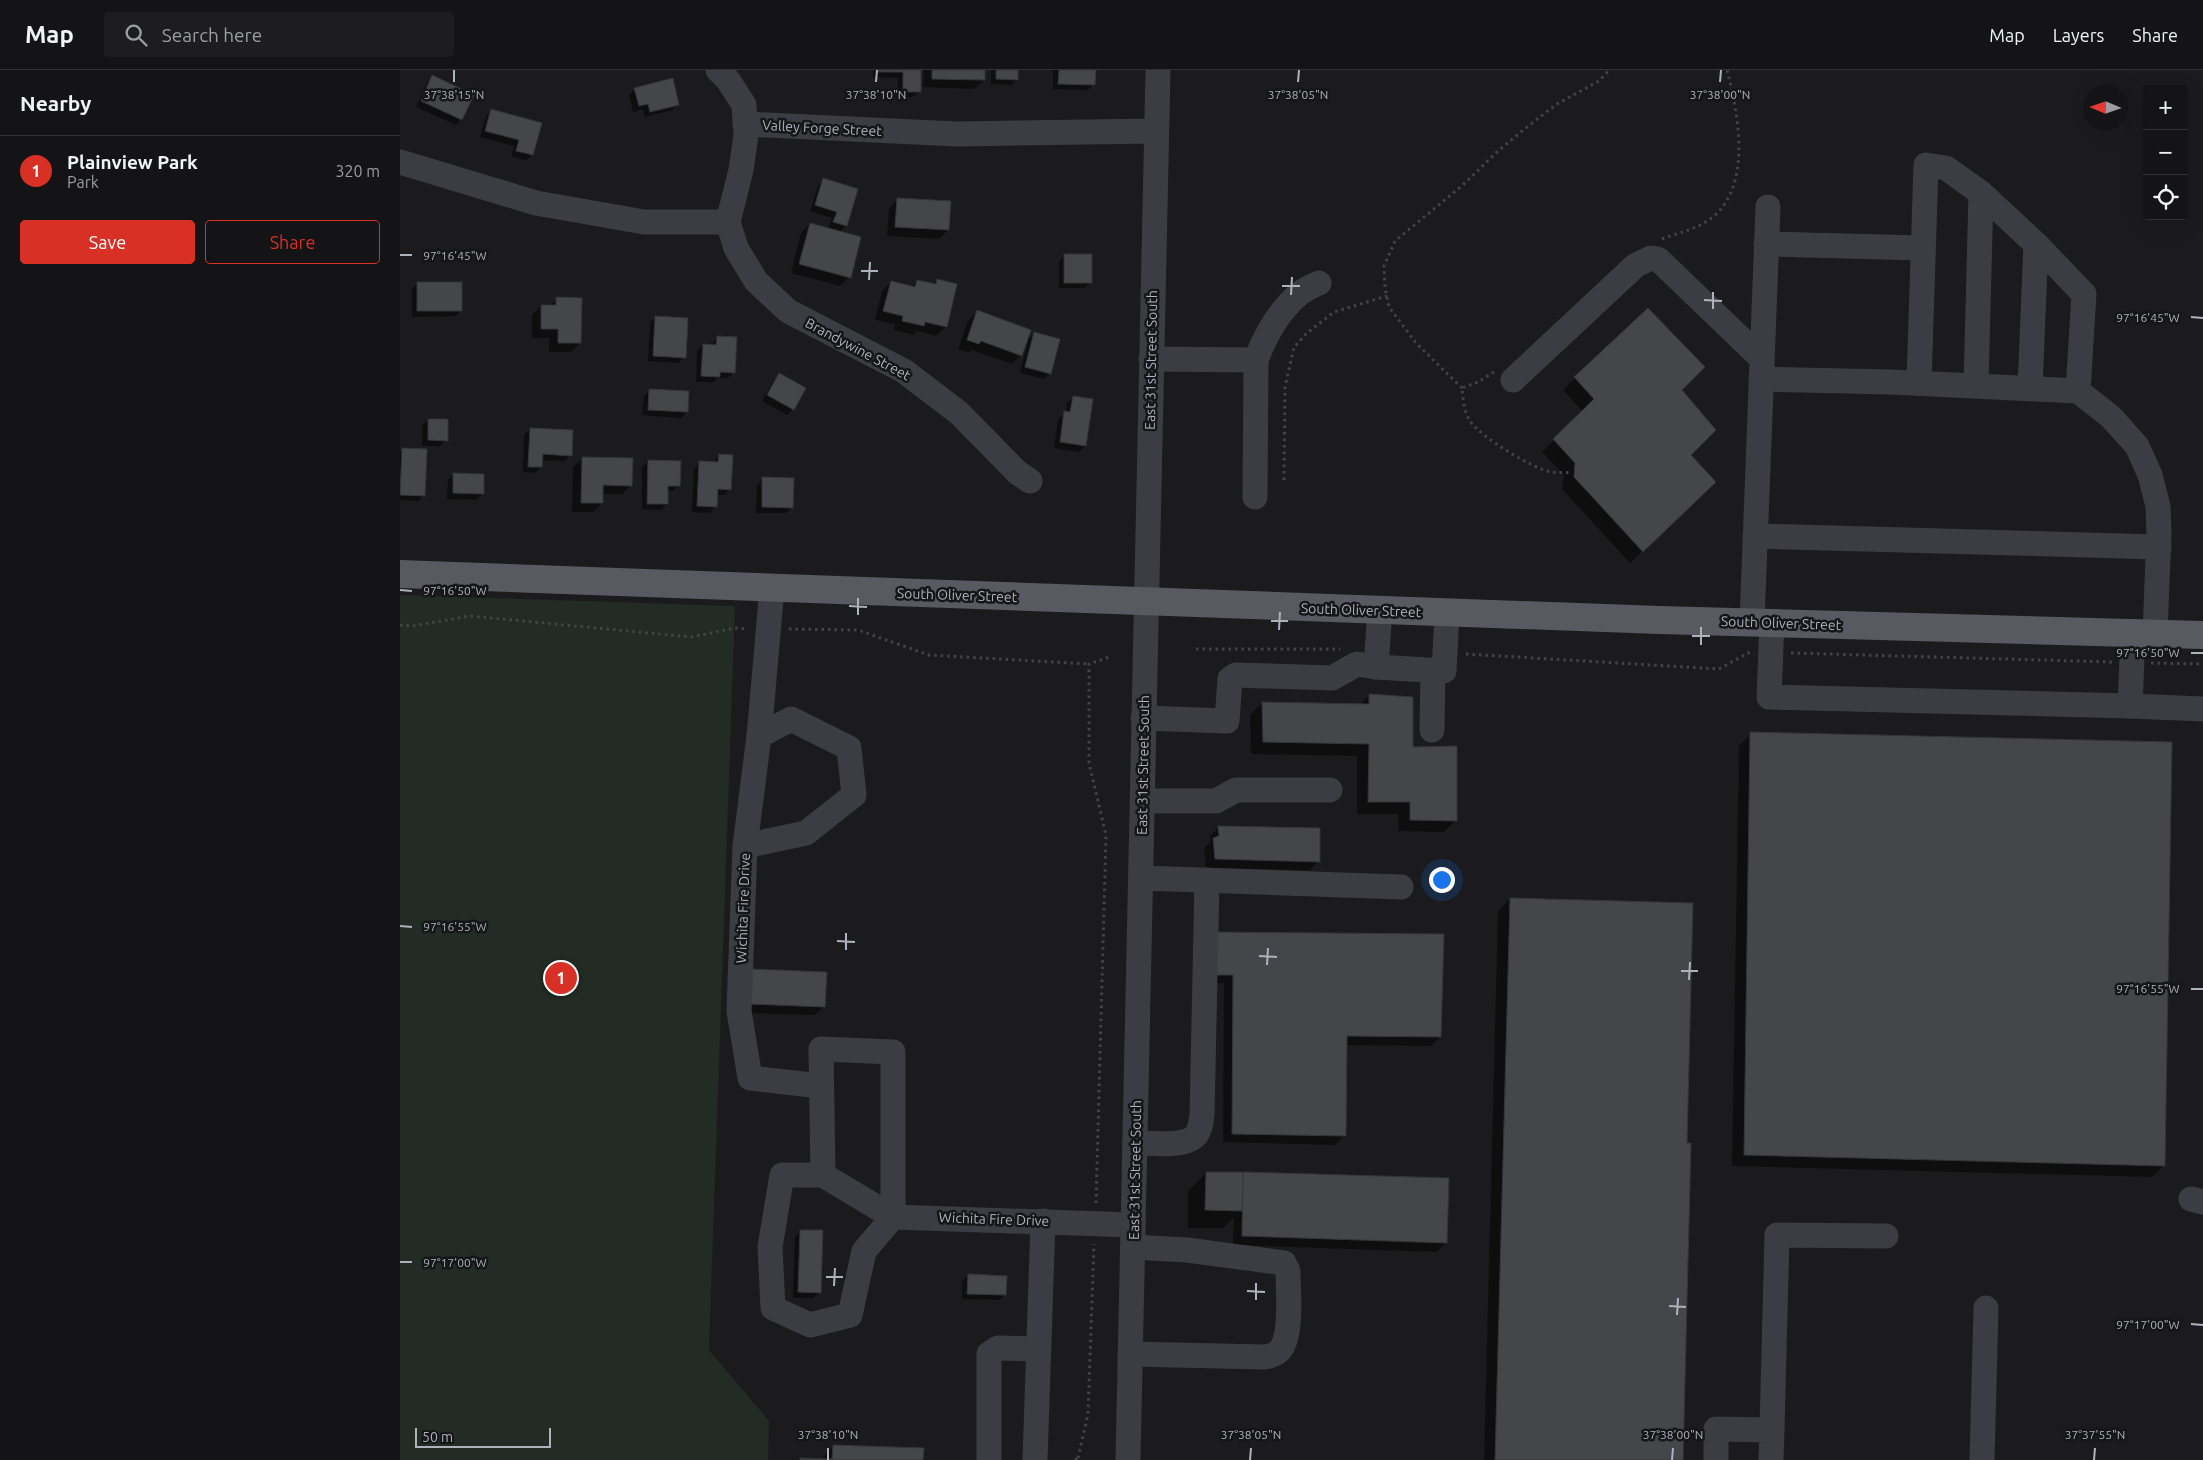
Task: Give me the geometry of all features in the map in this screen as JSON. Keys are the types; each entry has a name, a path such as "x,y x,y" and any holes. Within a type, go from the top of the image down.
{"main road":[{"name":"South Oliver Street","path":"400,574 1447,613 2203,635"}],"street":[{"path":"718,70 744,105 745,124"},
{"name":"East 31st Street South","path":"1128,1460 1158,70"},
{"name":"Valley Forge Street","path":"728,222 741,170 746,135 745,124 957,134 1156,131"},
{"path":"400,162 536,203 644,222 728,222"},
{"path":"1919,383 1926,166 1946,168 1981,193 2036,244 2084,294 2078,391"},
{"path":"1976,386 1981,193"},
{"path":"1768,207 1756,536 1762,622 1771,652 1769,697 2203,709"},
{"name":"Brandywine Street","path":"728,222 736,248 756,281 788,311 904,371 960,413 1018,473 1030,481"},
{"path":"1766,244 1923,248"},
{"path":"2030,388 2036,244"},
{"path":"1513,380 1636,265 1651,258 1658,259 1762,369 1919,383 2078,391 2111,417 2137,446 2150,475 2158,506 2159,546 2144,633 2132,662 2130,706"},
{"path":"1255,497 1256,360 1271,328 1286,308 1299,294 1319,283"},
{"path":"1151,359 1256,360"},
{"path":"1756,536 2159,546"},
{"path":"745,846 759,736 772,588"},
{"path":"1377,659 1380,610"},
{"path":"1432,730 1439,662 1447,613"},
{"path":"1143,718 1227,721 1230,679 1236,675 1332,678 1357,664 1377,659 1439,662"},
{"name":"Wichita Fire Drive","path":"759,736 791,719 849,748 854,795 806,833 745,846 739,1011 750,1078 821,1086"},
{"path":"1143,801 1216,801 1236,790 1330,790"},
{"path":"1142,878 1401,887"},
{"path":"1135,1143 1184,1142 1195,1136 1200,1128 1202,1114 1207,880"},
{"path":"822,1175 821,1049 893,1052 893,1217 864,1251 850,1315 810,1325 773,1308 770,1247 782,1175 822,1175 893,1217"},
{"name":"Wichita Fire Drive","path":"893,1217 1095,1223 1133,1236 1187,1250 1284,1263 1288,1270 1287,1333 1280,1350 1275,1355 1265,1357 1130,1354"},
{"path":"1035,1460 1043,1221"},
{"path":"1771,1460 1777,1235 1886,1236"},
{"path":"1982,1460 1986,1308"},
{"path":"989,1460 989,1354 998,1348 1038,1349"},
{"path":"1716,1460 1716,1429 1772,1430"}],"path":[{"path":"1462,388 1416,343 1389,307 1384,266 1395,241 1463,185 1498,151 1527,127 1557,104 1599,81 1609,70"},
{"path":"1284,480 1285,388 1294,347 1307,333 1334,312 1387,296"},
{"path":"1196,648 1377,659"},
{"path":"1439,662 1719,670 1750,652 1771,652 2203,664"},
{"path":"1077,1459 1088,1414 1106,835 1089,763 1089,664 1109,657"}],"shaded area":[{"path":"400,595 735,606 709,1350 769,1421 768,1460 400,1460"}],"building":[{"path":"878,70 921,70 921,92 903,92 903,72 878,72"},
{"path":"932,70 985,70 985,80 932,79"},
{"path":"996,70 1018,70 1018,80 996,79"},
{"path":"1059,70 1096,70 1095,85 1058,84"},
{"path":"432,75 474,95 462,120 421,101"},
{"path":"673,78 679,105 650,112 648,104 639,106 634,88"},
{"path":"491,109 542,123 533,155 516,151 519,140 485,131"},
{"path":"823,178 858,189 847,226 833,222 837,212 815,205"},
{"path":"897,198 951,201 949,230 895,227"},
{"path":"810,223 861,237 851,278 799,264"},
{"path":"1064,254 1092,254 1092,283 1064,283"},
{"path":"937,279 957,284 947,327 925,322 924,326 902,321 903,316 883,311 891,281 915,287 917,280 936,284"},
{"path":"417,282 462,282 462,311 417,311"},
{"path":"556,297 582,298 581,343 558,343 558,329 541,329 541,305 556,305"},
{"path":"1648,308 1705,367 1682,390 1716,430 1691,455 1716,482 1643,552 1574,477 1575,463 1553,439 1594,399 1574,377"},
{"path":"977,310 1031,330 1022,356 981,341 979,344 967,340"},
{"path":"655,316 688,318 686,358 653,356"},
{"path":"1034,332 1060,339 1051,374 1025,367"},
{"path":"717,336 737,337 735,373 720,372 720,377 701,376 703,344 716,345"},
{"path":"779,373 806,388 794,410 767,395"},
{"path":"649,389 689,391 688,412 648,410"},
{"path":"1073,396 1093,399 1086,446 1060,442 1064,411 1070,412"},
{"path":"428,419 448,419 448,441 428,440"},
{"path":"530,428 573,430 572,456 543,454 542,467 528,467"},
{"path":"402,448 427,449 425,496 400,495"},
{"path":"719,454 733,455 731,490 718,489 717,507 697,506 699,461 718,462"},
{"path":"582,457 633,458 632,486 603,485 603,503 581,503"},
{"path":"648,460 681,461 680,486 668,486 668,504 647,504"},
{"path":"453,473 484,474 484,494 453,493"},
{"path":"762,477 794,478 793,508 762,507"},
{"path":"1369,694 1413,697 1413,747 1457,746 1457,821 1410,820 1410,802 1368,802 1369,744 1263,742 1262,702 1369,704"},
{"path":"1750,732 2172,742 2165,1166 1744,1155"},
{"path":"1218,826 1320,828 1320,862 1215,859 1213,838 1219,836"},
{"path":"1510,898 1693,903 1687,1143 1691,1143 1683,1460 1495,1460"},
{"path":"1209,932 1444,934 1441,1037 1347,1036 1346,1136 1232,1134 1233,975 1208,975"},
{"path":"750,969 827,972 825,1007 749,1004"},
{"path":"1206,1172 1243,1172 1243,1211 1205,1210"},
{"path":"1243,1172 1449,1178 1447,1243 1242,1236"},
{"path":"800,1230 823,1230 821,1293 798,1292"},
{"path":"968,1274 1007,1276 1006,1295 967,1294"},
{"path":"833,1445 924,1448 923,1460 800,1460 800,1458 832,1459"}],"place":[{"name":"Plainview Park","path":"561,978"}]}
